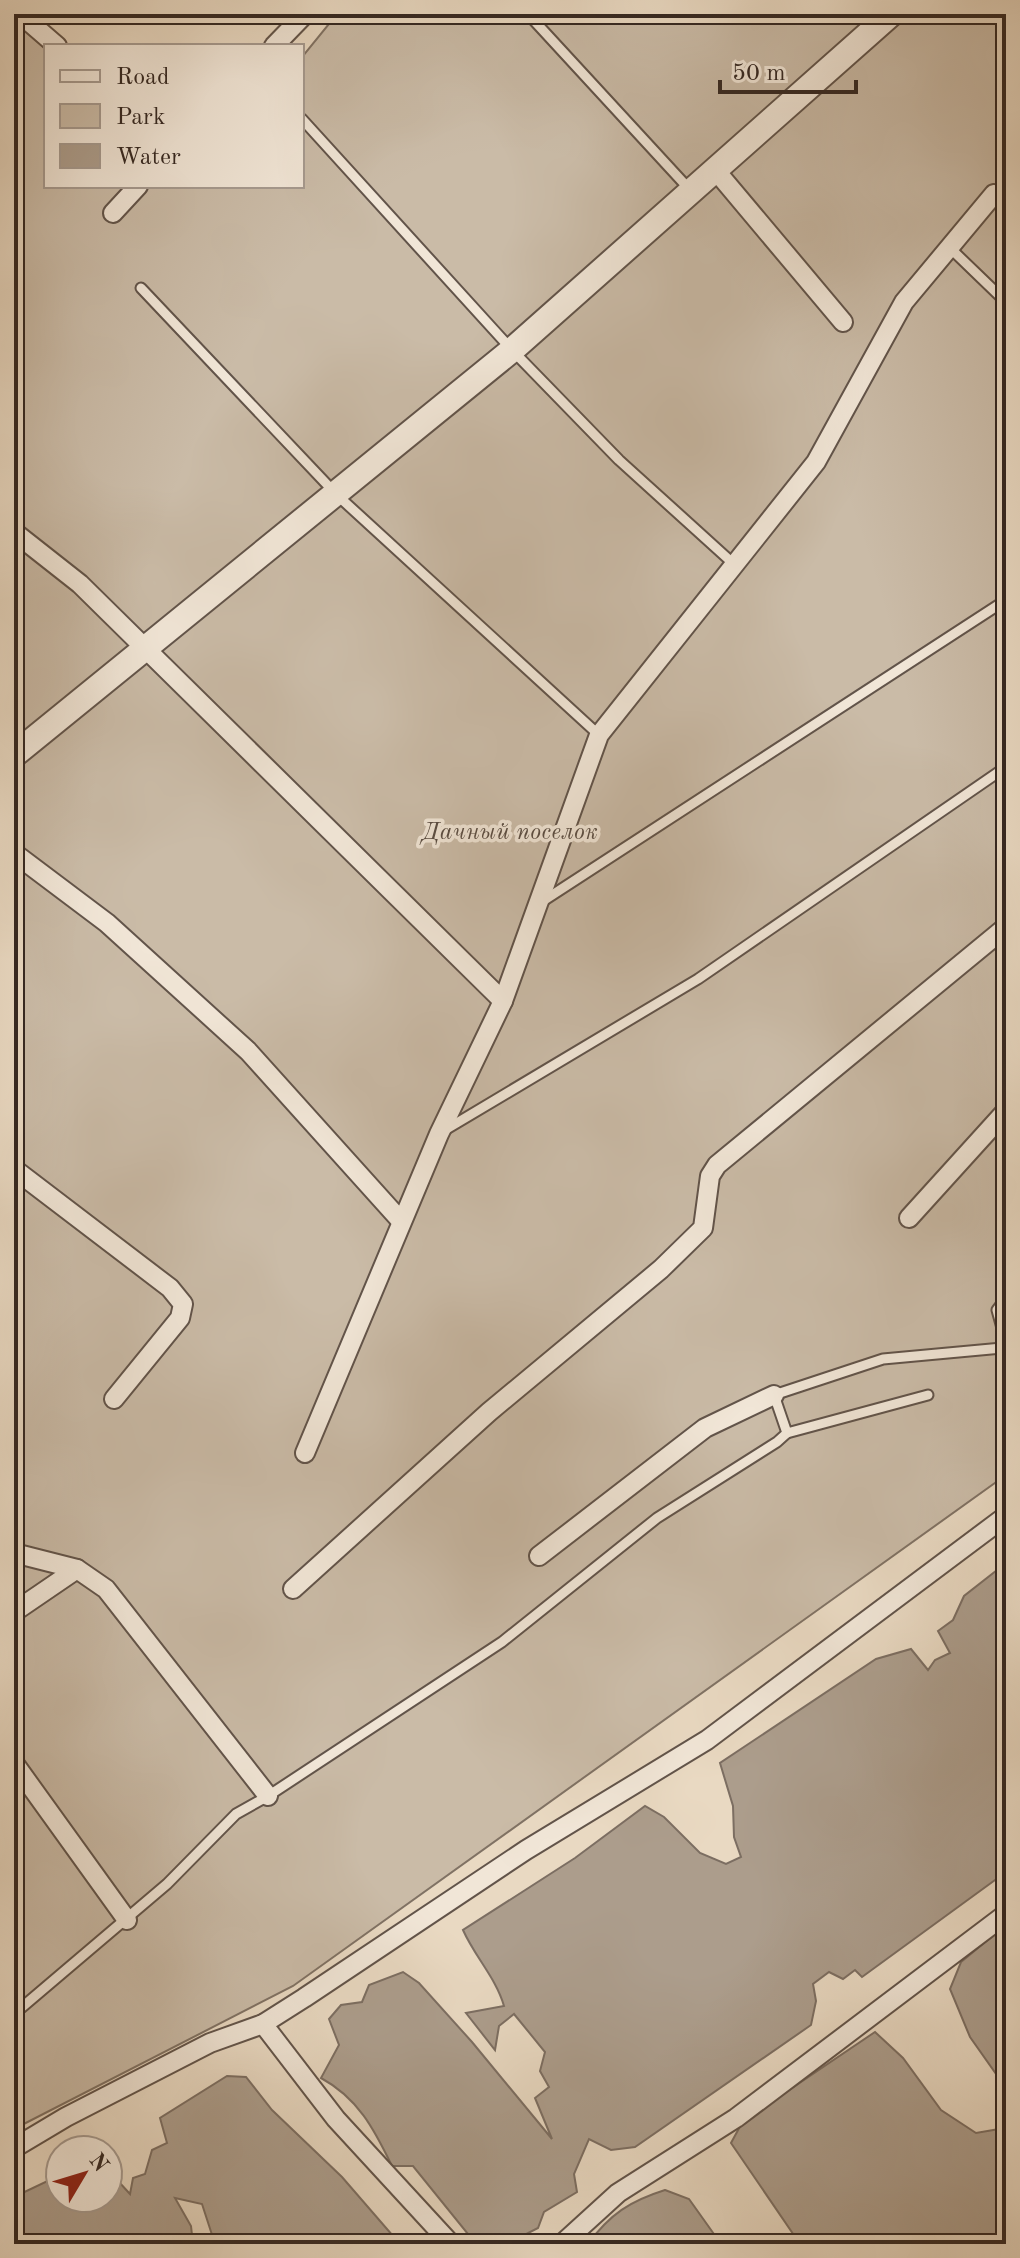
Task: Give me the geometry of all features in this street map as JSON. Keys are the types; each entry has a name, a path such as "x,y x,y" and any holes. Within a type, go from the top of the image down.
{"street":[{"path":"20,14 55,44"},
{"path":"276,44 305,14"},
{"path":"14,755 147,650 512,350 693,194 891,14"},
{"path":"717,172 843,322"},
{"path":"113,213 136,188"},
{"path":"305,1453 439,1134 503,1001 542,902 599,735 816,462 904,302 1000,188"},
{"path":"14,532 80,584 503,1001"},
{"path":"14,853 107,923 248,1051 401,1221"},
{"path":"293,1589 478,1422 703,1228 710,1176 717,1165 1006,927"},
{"path":"909,1218 1006,1111"},
{"path":"14,1169 170,1288 183,1304 180,1318 114,1399"},
{"path":"539,1556 705,1428 774,1395"},
{"path":"14,2148 66,2117 210,2043 263,2024 526,1850 707,1740 1006,1516"},
{"path":"14,1553 77,1569 106,1589 268,1796"},
{"path":"14,1612 77,1569"},
{"path":"14,1763 127,1920"},
{"path":"562,2244 618,2193 736,2118 1006,1914"},
{"path":"263,2024 336,2119 451,2244"}],"lane":[{"path":"528,14 693,194"},
{"path":"304,121 512,350 619,460 736,566"},
{"path":"949,247 1006,302"},
{"path":"141,288 337,495 599,735"},
{"path":"542,902 1006,600"},
{"path":"439,1134 698,979 1006,767"},
{"path":"787,1433 774,1395 883,1359 1002,1348 1005,1339 997,1310 1006,1298"},
{"path":"14,2014 127,1920 236,1814 502,1642 657,1518 787,1433 928,1395"}],"green space":[{"name":"Дачный поселок","path":"14,14 26,14 64,44 44,44 44,188 304,188 304,55 337,14 1006,14 1006,1475 293,1986 14,2129"}],"water":[{"path":"1006,1563 1006,1872 862,1977 855,1970 843,1979 829,1972 813,1984 816,2001 811,2025 635,2147 611,2150 589,2139 574,2174 577,2192 544,2212 538,2228 507,2244 476,2244 413,2166 392,2166 355,2105 321,2078 339,2045 329,2019 341,2005 362,2002 369,1985 403,1972 419,1983 472,2042 552,2139 535,2098 549,2087 540,2071 545,2052 514,2014 499,2026 495,2050 466,2013 504,2006 496,1986 463,1930 575,1858 645,1806 664,1817 700,1853 726,1864 741,1857 734,1837 733,1806 720,1763 876,1659 911,1649 928,1670 935,1660 950,1653 938,1631 953,1620 964,1596"},
{"path":"1006,1925 1006,2088 970,2037 950,1989 961,1962"},
{"path":"875,2032 903,2058 941,2110 976,2133 999,2129 1006,2122 1006,2159 997,2166 1006,2183 1006,2244 800,2244 731,2143 743,2121"},
{"path":"227,2076 246,2077 272,2110 342,2177 400,2244 215,2244 202,2204 175,2198 191,2226 193,2244 14,2244 14,2197 44,2183 44,2214 124,2214 124,2187 130,2194 133,2178 145,2174 152,2150 167,2143 160,2118"},
{"path":"665,2190 689,2199 721,2244 588,2244 604,2224 622,2210"}]}
